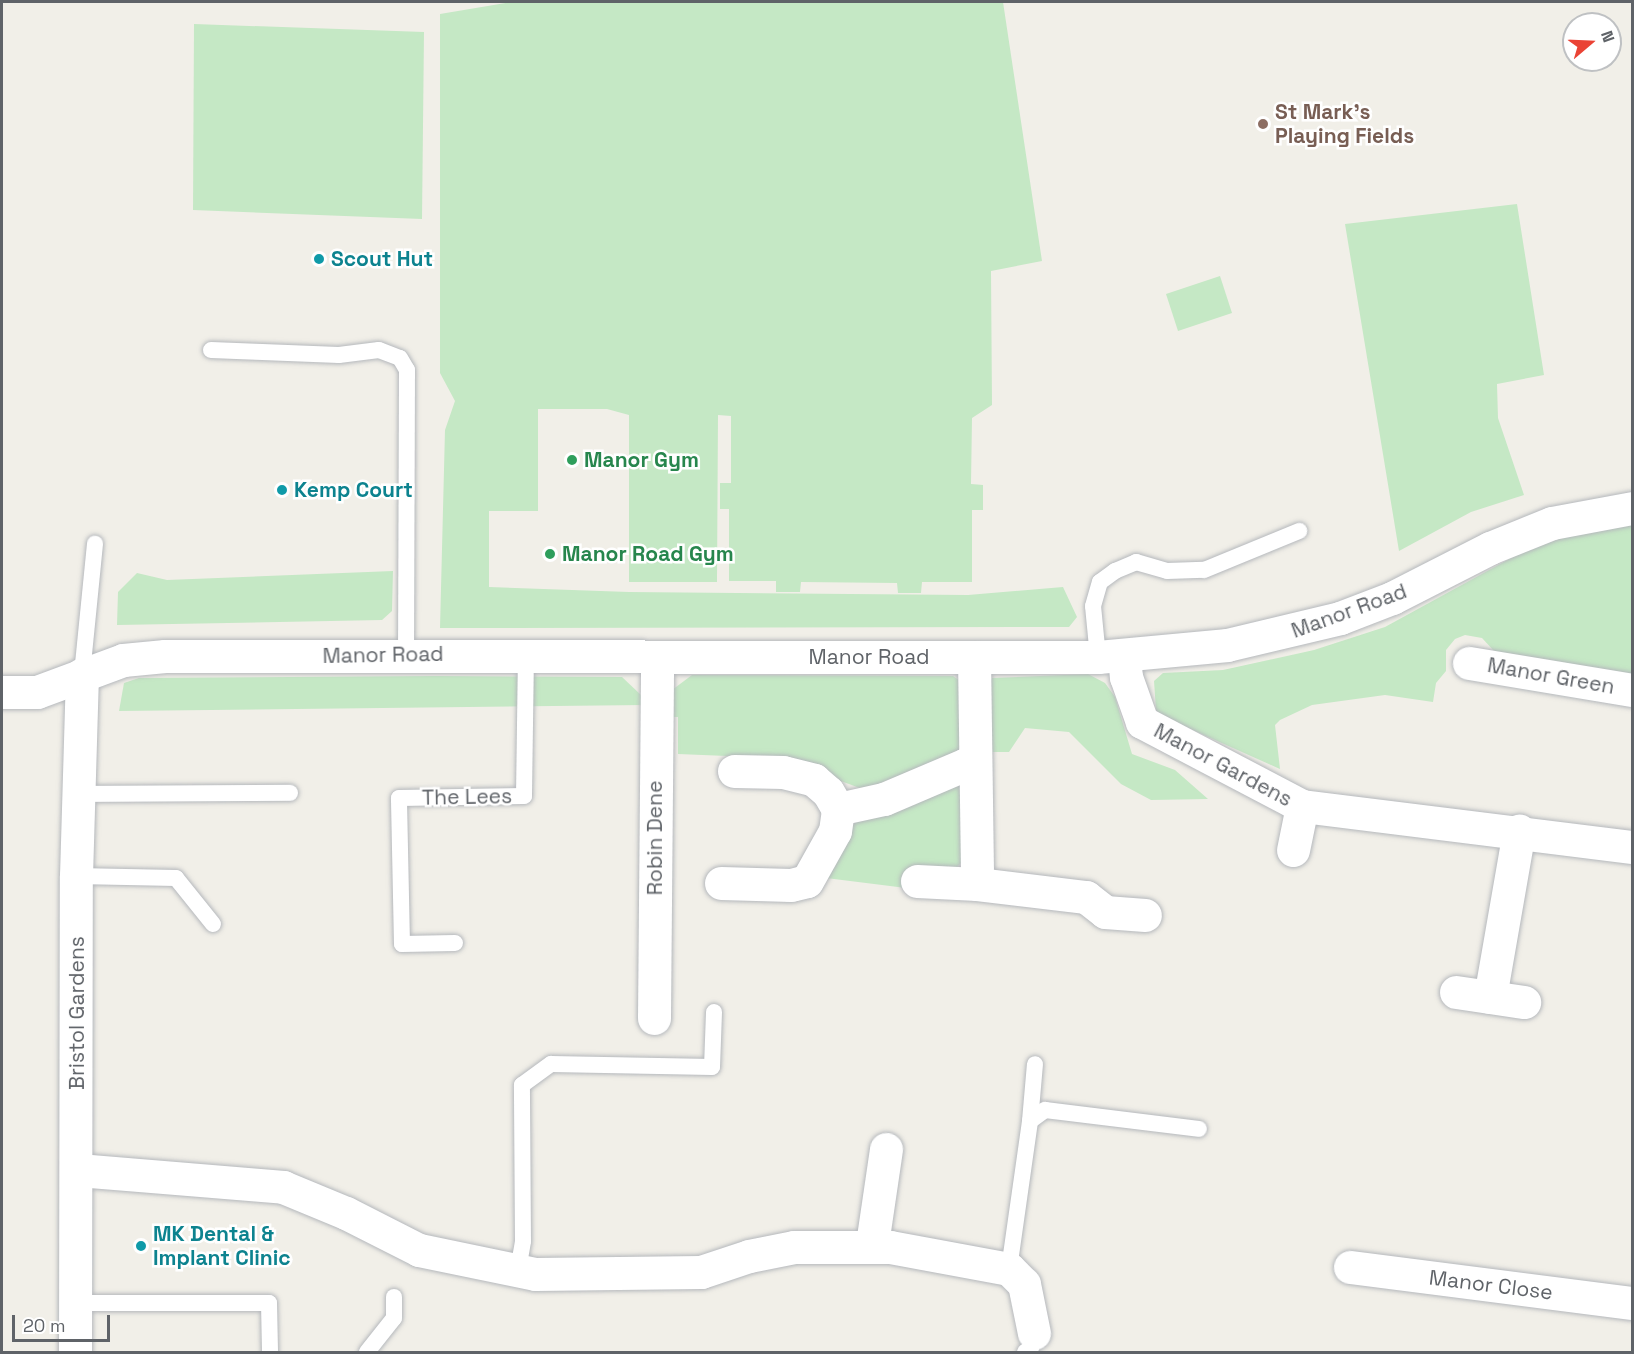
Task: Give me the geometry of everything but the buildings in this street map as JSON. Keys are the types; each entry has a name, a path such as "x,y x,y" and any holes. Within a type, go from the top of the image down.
{"street":[{"name":"Manor Road","path":"2,692 37,692 123,660 165,656 406,654 657,658 1111,656 1227,645 1284,634 1392,598 1490,548 1551,523 1632,508"},
{"name":"Manor Gardens","path":"1111,656 1126,677 1142,722 1302,806 1519,831 1632,847"},
{"path":"974,657 976,884"},
{"name":"Robin Dene","path":"654,1018 657,658"},
{"name":"Manor Green","path":"1469,663 1632,690"},
{"name":"Bristol Gardens","path":"75,1353 78,1170 76,876 82,674"},
{"path":"838,809 884,799 974,764"},
{"path":"721,883 791,885 807,881 835,831 838,809 828,792 814,780 783,772 734,771"},
{"name":"Manor Gardens","path":"1293,850 1302,806"},
{"path":"1490,997 1519,831"},
{"path":"917,881 976,884 1086,897 1105,912 1145,915"},
{"path":"1456,992 1524,1002"},
{"path":"872,1245 886,1149"},
{"path":"78,1170 283,1187 346,1213 419,1250 535,1274 701,1272 771,1250 872,1245 1026,1276 1029,1342"},
{"name":"Manor Close","path":"1350,1267 1632,1303"}],"lane":[{"path":"211,350 339,355 379,350 400,358 407,370 406,654"},
{"path":"1111,656 1093,606 1100,582 1115,571 1136,562 1167,571 1204,570 1299,531"},
{"path":"82,674 95,544"},
{"name":"The Lees","path":"455,943 402,944 399,798 524,796 526,656"},
{"path":"78,794 290,793"},
{"path":"76,876 176,878 213,924"},
{"path":"518,1270 523,1241 522,1085 551,1065 712,1067 714,1012"},
{"path":"1026,1276 1030,1121 1035,1064"},
{"path":"1030,1121 1045,1110 1199,1129"},
{"path":"367,1353 394,1318 394,1297"},
{"path":"75,1303 269,1303 270,1353"}],"green space":[{"path":"512,2 1003,2 1042,261 991,271 992,405 972,418 971,484 983,485 983,510 972,510 972,582 922,582 921,593 898,593 897,583 801,582 800,592 776,592 776,581 729,581 729,509 720,509 720,483 731,483 731,416 718,415 717,582 629,582 629,415 607,409 538,409 538,511 489,511 489,587 629,592 968,595 1063,587 1077,617 1069,627 440,628 445,430 455,401 440,373 440,14"},
{"path":"194,24 424,32 422,219 193,210"},
{"path":"1517,204 1544,375 1497,384 1498,418 1524,495 1471,512 1399,551 1345,224"},
{"path":"1220,276 1232,313 1178,331 1166,294"},
{"path":"1632,523 1632,684 1494,651 1482,638 1465,635 1455,639 1446,650 1446,671 1436,683 1433,702 1385,695 1312,705 1280,720 1275,725 1280,769 1159,715 1156,710 1154,681 1163,673 1223,670 1314,650 1385,627 1522,552 1580,532"},
{"path":"393,571 392,611 382,620 117,625 118,592 137,573 167,580"},
{"path":"1088,674 1105,683 1115,697 1132,754 1175,770 1208,799 1151,800 1121,784 1069,732 1025,728 1009,752 981,752 986,684 992,678"},
{"path":"692,675 953,676 960,681 963,749 865,790 779,758 678,754 678,717 666,717 672,690"},
{"path":"622,677 641,695 645,705 119,711 124,683 139,678"},
{"path":"961,779 961,863 955,869 906,888 826,878 847,830 860,818"}],"place":[{"name":"St Mark's Playing Fields","path":"1263,124"},
{"name":"Scout Hut","path":"319,259"},
{"name":"Manor Gym","path":"572,460"},
{"name":"Kemp Court","path":"282,490"},
{"name":"Manor Road Gym","path":"550,554"},
{"name":"MK Dental & Implant Clinic","path":"141,1246"}]}
